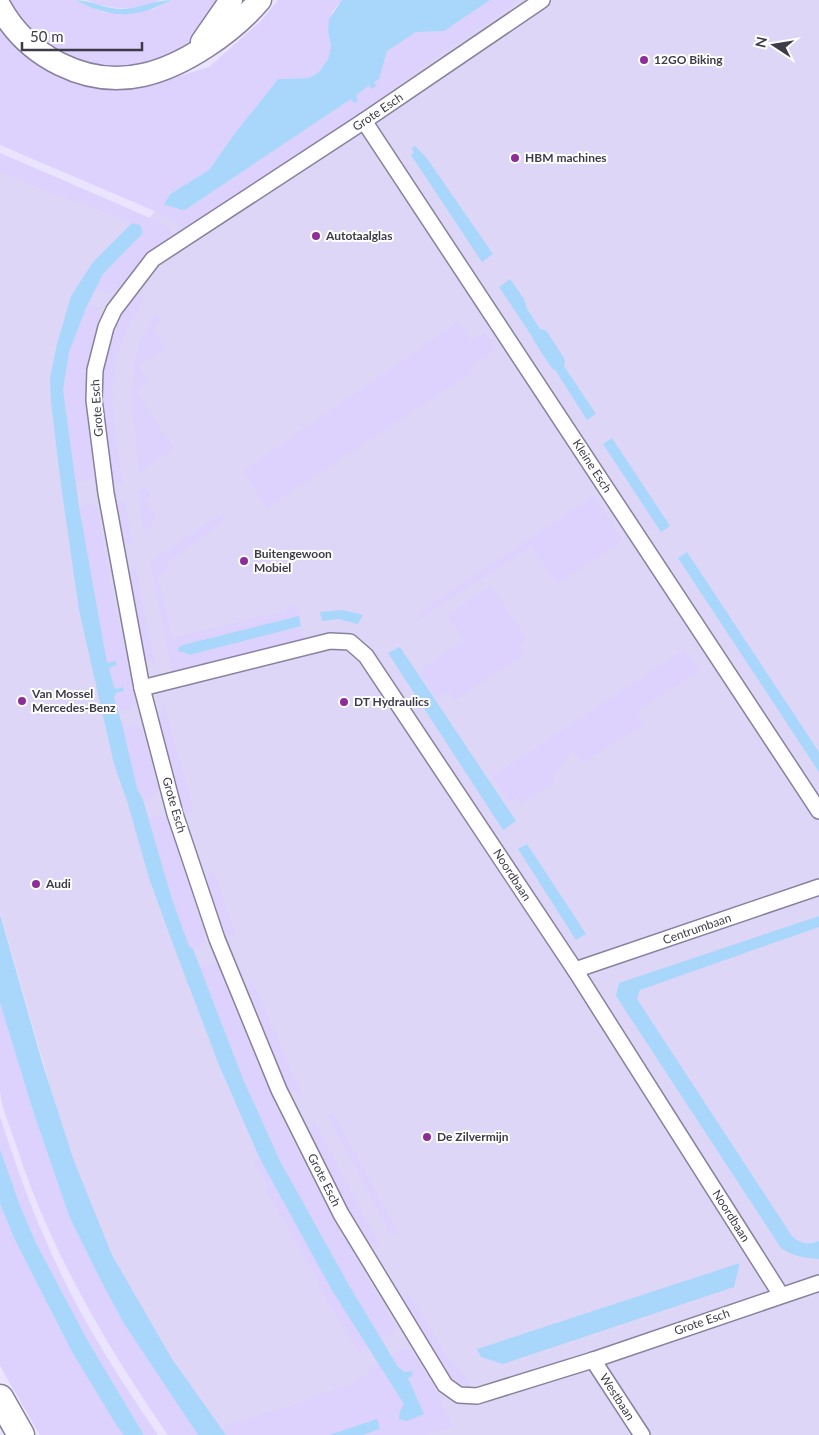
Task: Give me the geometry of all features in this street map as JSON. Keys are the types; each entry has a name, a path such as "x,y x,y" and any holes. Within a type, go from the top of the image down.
{"highway":[{"path":"0,1398 21,1435"}],"main road":[{"path":"194,53 231,0"},
{"path":"0,7 20,34 38,51 58,64 84,73 110,77 142,76 166,68 233,28 260,0"}],"street":[{"name":"Grote Esch","path":"542,0 364,122 153,259 114,310 106,327 95,370 94,400 106,493 142,688 176,814 217,939 279,1090 341,1214 445,1385 459,1395 477,1396 593,1360 819,1283"},
{"name":"Kleine Esch","path":"364,122 819,811"},
{"name":"Noordbaan","path":"142,688 330,641 350,642 366,656 575,970 781,1295"},
{"name":"Centrumbaan","path":"575,970 819,887"},
{"name":"Westbaan","path":"593,1360 642,1435"}],"shaded area":[{"path":"7,0 75,0 104,13 154,9 172,0 224,0 201,31 191,42 180,49 147,62 112,66 78,60 62,54 47,45 26,26"},
{"path":"86,0 160,0 133,8 114,8"},
{"path":"278,0 342,0 332,12 328,32 331,46 328,59 319,72 309,78 278,79 235,133 209,170 170,194 167,202 164,204 165,207 168,205 186,210 352,99 358,100 356,97 369,85 372,89 387,52 416,32 444,31 490,0 516,0 508,8 442,52 359,114 182,230 176,223 164,215 0,145 0,29 23,53 61,77 99,87 153,84 209,67 260,22"},
{"path":"448,0 819,0 819,1435 214,1435 92,1232 0,912 0,167 146,222 158,207 170,198 185,199"},
{"path":"0,153 164,224 175,235 145,259 119,286 108,294 98,289 97,285 103,275 143,233 140,225 0,172"},
{"path":"146,296 125,333 118,351 114,370 112,389 114,428 123,486 111,478 103,409 104,369 111,341 128,305 133,297"},
{"path":"88,304 99,309 100,315 90,348 86,384 93,474 89,480 76,482 63,390 69,352 74,335"},
{"path":"156,314 162,321 153,328 165,349 138,366 149,382 136,391 174,449 139,472 131,389 133,389 134,366 141,340"},
{"path":"458,322 471,341 484,332 496,350 469,367 472,372 267,508 243,471"},
{"path":"146,488 151,496 145,501 156,516 150,521 153,526 144,531 138,491"},
{"path":"594,496 623,540 557,584 531,546 421,618 418,614"},
{"path":"124,498 133,546 119,538 115,508"},
{"path":"91,503 97,509 113,598 136,701 131,709 118,711 114,697 116,693 124,691 114,687 109,668 116,665 116,661 107,663 79,507"},
{"path":"220,515 224,522 167,562 170,568 158,576 172,638 287,611 286,608 294,604 299,616 183,645 178,648 179,652 189,655 301,626 304,641 172,671 150,562"},
{"path":"135,565 155,665 143,654 126,575"},
{"path":"491,586 527,639 519,645 525,654 455,700 448,691 437,698 419,671 464,640 447,615"},
{"path":"684,650 699,671 636,712 644,724 583,763 573,750 552,778 555,782 521,804 517,797 509,802 492,777"},
{"path":"163,703 194,813 183,813 160,729 159,721"},
{"path":"135,725 142,730 159,788 153,797 143,800 135,783 130,765 123,728"},
{"path":"159,815 168,820 206,937 203,945 193,949 189,946 172,899 149,819"},
{"path":"213,870 236,937 223,931 206,883"},
{"path":"209,963 218,965 255,1058 292,1140 334,1220 395,1326 393,1333 382,1339 350,1287 281,1163 243,1079 201,968"},
{"path":"252,980 302,1095 288,1089 247,992"},
{"path":"0,1003 33,1111 69,1216 123,1322 198,1435 168,1435 102,1332 63,1261 46,1224 2,1104 0,1090"},
{"path":"333,1113 398,1233 392,1236 328,1115"},
{"path":"0,1117 33,1211 57,1267 83,1317 158,1435 144,1435 88,1341 36,1243 0,1149"},
{"path":"314,1122 380,1246 367,1243 309,1135"},
{"path":"260,1159 333,1292 368,1347 359,1353 317,1285 320,1283 265,1189 269,1186 253,1162"},
{"path":"0,1204 14,1238 71,1350 124,1435 40,1435 5,1375 0,1365"},
{"path":"407,1292 449,1359 466,1377 470,1387 459,1383 446,1374 403,1306"},
{"path":"402,1349 411,1350 431,1382 453,1426 424,1435 363,1435 380,1429 377,1419 329,1435 226,1435 222,1430 227,1425 303,1402 324,1391 326,1395 342,1385 345,1388 370,1372 368,1368 378,1363 404,1404 400,1411 423,1414 408,1377 412,1371 405,1372 398,1367 392,1356"}],"water":[{"path":"75,0 121,9 172,0 146,11 123,14 101,11"},
{"path":"342,0 490,0 444,31 416,32 387,51 379,79 374,82 376,86 372,89 369,85 356,96 358,101 354,103 351,99 185,210 164,205 170,194 209,170 235,133 278,79 309,78 319,72 328,59 331,46 328,32 329,19"},
{"path":"415,146 426,157 493,254 482,262 411,155 414,152 411,148"},
{"path":"132,223 140,225 143,233 103,274 86,308 69,352 63,390 79,507 107,663 116,661 116,665 109,668 114,687 117,689 123,687 124,691 116,693 114,697 137,788 143,800 172,899 189,946 193,949 243,1079 281,1163 350,1287 398,1367 405,1372 412,1371 413,1375 408,1378 424,1414 407,1421 399,1419 400,1411 404,1404 333,1292 260,1159 219,1065 174,947 149,878 128,804 114,764 79,610 61,485 50,378 57,344 71,296 93,262"},
{"path":"510,279 524,299 527,309 544,335 535,341 499,287"},
{"path":"560,360 596,414 587,420 552,365"},
{"path":"612,438 670,526 661,532 603,444"},
{"path":"687,552 819,752 819,772 678,558"},
{"path":"343,610 363,615 358,624 338,619 322,621 320,612"},
{"path":"299,616 301,626 189,655 179,652 178,648 183,645"},
{"path":"400,647 516,821 503,830 388,653"},
{"path":"527,844 586,934 576,940 518,849"},
{"path":"0,914 43,1065 74,1161 112,1255 172,1359 226,1435 198,1435 123,1322 69,1216 33,1111 0,1003"},
{"path":"819,916 819,927 640,990 637,999 792,1236 804,1243 819,1241 819,1259 799,1256 781,1248 616,996 619,983"},
{"path":"0,1149 36,1243 88,1341 144,1435 124,1435 117,1426 71,1350 14,1238 0,1204"},
{"path":"740,1263 734,1287 503,1364 481,1357 477,1349"},
{"path":"377,1419 380,1429 363,1435 329,1435"}],"waterway":[{"path":"541,337 557,362"}],"place":[{"name":"12GO Biking","path":"644,60"},
{"name":"HBM machines","path":"515,158"},
{"name":"Autotaalglas","path":"316,236"},
{"name":"Buitengewoon Mobiel","path":"244,561"},
{"name":"Van Mossel Mercedes-Benz","path":"22,701"},
{"name":"DT Hydraulics","path":"344,702"},
{"name":"Audi","path":"36,884"},
{"name":"De Zilvermijn","path":"427,1137"}]}
